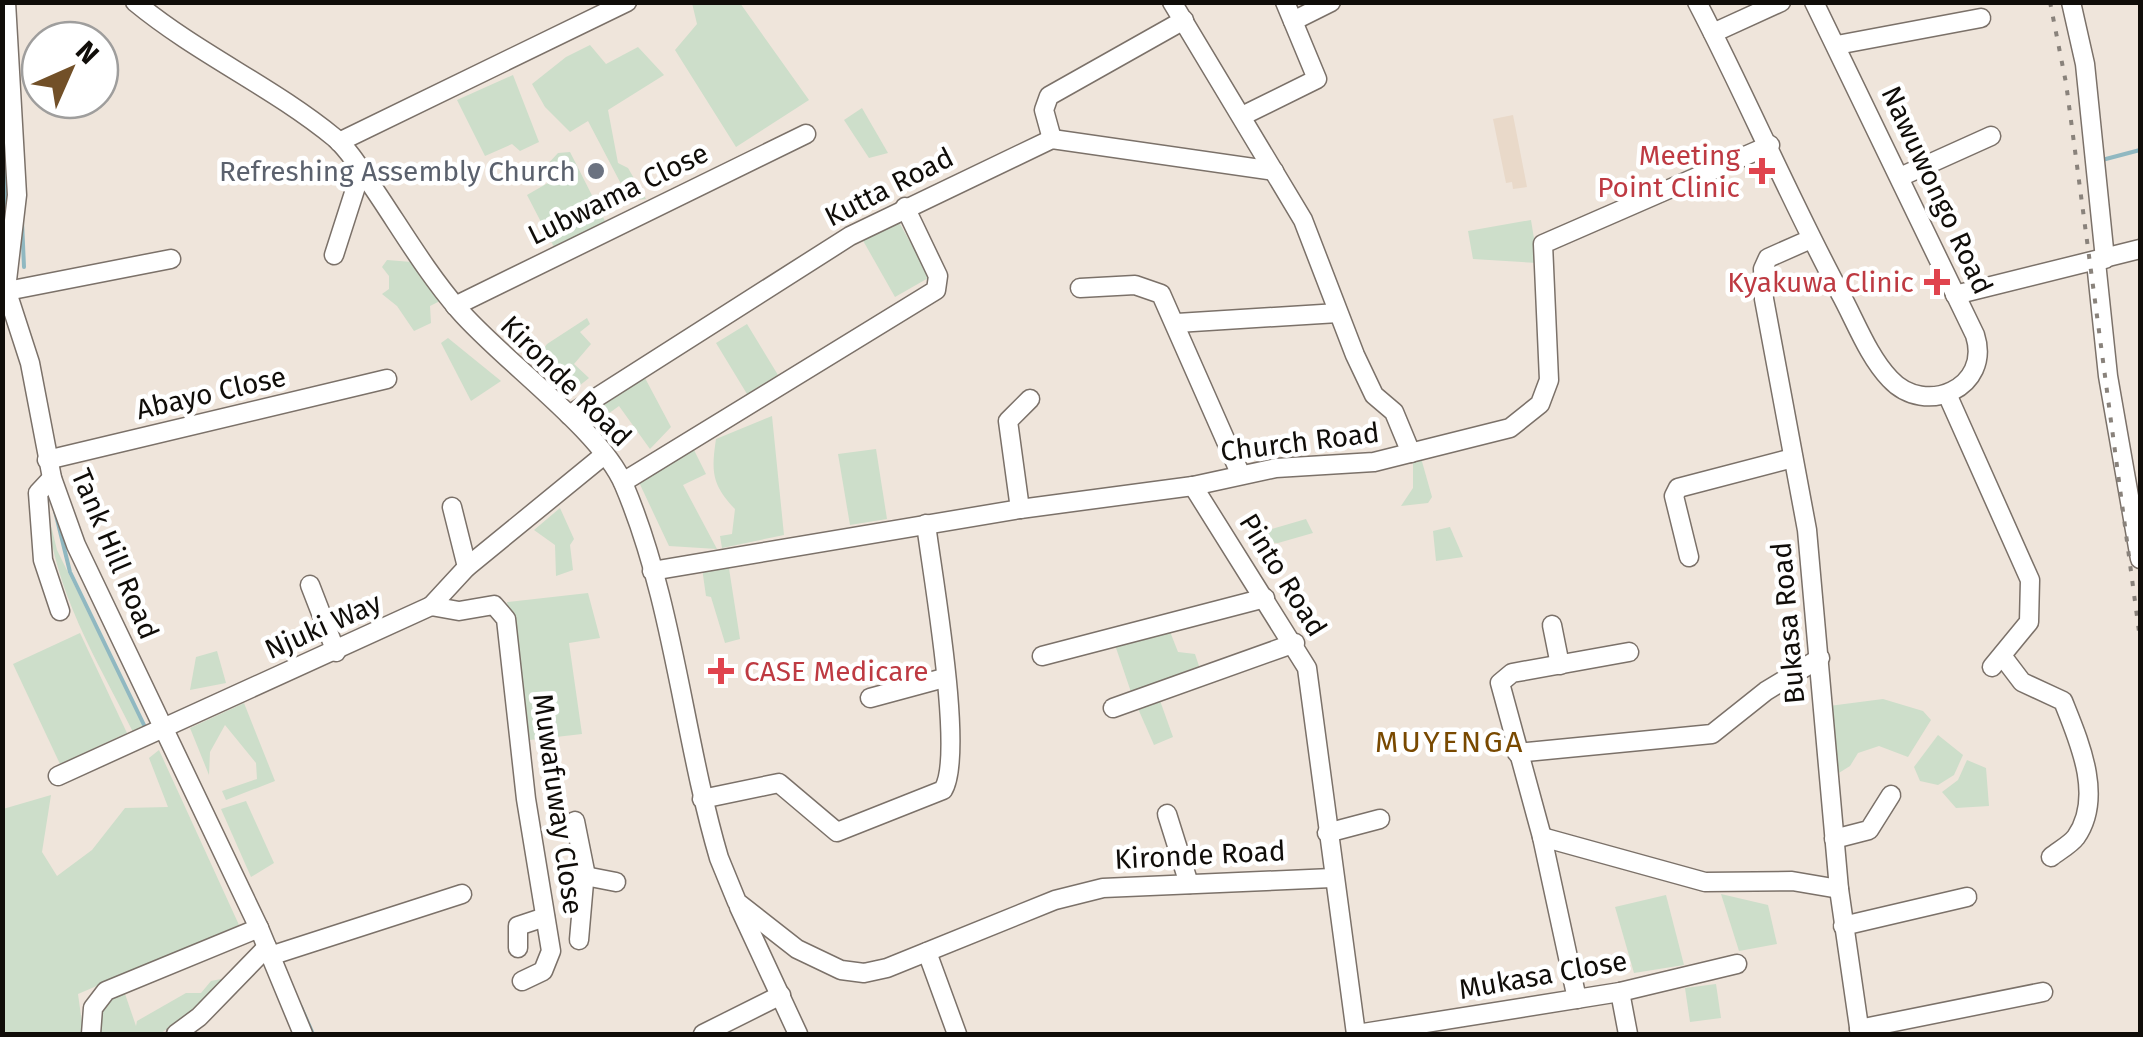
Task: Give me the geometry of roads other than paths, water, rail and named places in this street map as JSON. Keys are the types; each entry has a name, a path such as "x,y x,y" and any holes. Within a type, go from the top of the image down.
{"street":[{"name":"Tank Hill Road","path":"6,2 16,233 4,291 30,363 50,469 76,545 259,928 303,1034"},
{"name":"Kironde Road","path":"135,2 191,45 340,142 455,306 505,359 568,415 624,482 652,571 702,799 737,902 797,949 841,970 864,973 888,968 1079,894 1104,888 1332,878"},
{"path":"340,142 602,8 627,2"},
{"path":"1172,2 1304,220 1374,395 1394,412 1411,453"},
{"path":"1242,116 1317,80 1285,2"},
{"path":"1293,21 1331,2"},
{"path":"1697,2 1770,146 1811,239 1890,379 1920,397 1947,394 2028,570 2029,622 1998,662 2022,682 2063,701 2086,756 2087,798 2076,837 2050,857"},
{"path":"1714,34 1782,2"},
{"name":"Nawuwongo Road","path":"1814,2 1975,335 1979,360 1974,374 1962,388 1947,394"},
{"path":"2071,2 2085,64 2108,376 2140,559"},
{"path":"1837,46 1981,18"},
{"path":"1184,20 1049,96 1044,110 1052,139 1274,171"},
{"name":"Lubwama Close","path":"455,306 806,134"},
{"path":"1900,178 1991,136"},
{"name":"Kutta Road","path":"568,415 802,264 905,207 1052,139"},
{"name":"Church Road","path":"652,571 1020,509 1193,486 1240,474 1374,462 1510,428 1540,404 1550,370 1543,244 1770,146"},
{"path":"334,255 361,171"},
{"path":"624,482 936,290 938,276 905,207"},
{"name":"Bukasa Road","path":"1811,239 1772,254 1762,269 1770,348 1807,530 1839,889 1859,1032"},
{"path":"1955,295 2140,248"},
{"path":"4,291 171,259"},
{"path":"1080,288 1149,287 1168,304 1240,474"},
{"path":"1177,323 1338,313"},
{"name":"Abayo Close","path":"50,469 387,379"},
{"path":"1020,509 1008,421 1030,399"},
{"path":"431,606 466,567 604,455"},
{"path":"1690,557 1674,496 1678,488 1793,458"},
{"path":"50,469 38,493 43,560 60,612"},
{"name":"Pinto Road","path":"1193,486 1295,643 1311,683 1332,878 1356,1034"},
{"path":"452,506 466,567"},
{"path":"702,799 780,783 836,832 938,793 948,779 950,719 926,524"},
{"path":"310,586 336,652"},
{"path":"1042,656 1265,598"},
{"name":"Njuki Way","path":"58,776 431,606 459,611 487,604 499,608 506,619"},
{"name":"Muwafuway Close","path":"506,619 526,799 550,962 522,981"},
{"path":"1552,624 1560,665"},
{"path":"1114,708 1295,643"},
{"path":"1576,999 1542,837 1500,683 1512,674 1629,652"},
{"path":"1517,752 1712,734 1766,691 1820,658"},
{"path":"870,698 944,678"},
{"path":"1834,839 1869,830 1891,795"},
{"path":"1167,814 1190,884"},
{"path":"1327,833 1380,819"},
{"path":"575,821 585,876 579,940"},
{"path":"1542,837 1613,860 1705,882 1792,881 1839,889"},
{"path":"585,876 616,882"},
{"path":"176,1034 268,951 462,894"},
{"path":"1843,926 1967,897"},
{"path":"737,902 798,1034"},
{"path":"518,948 518,926 546,917"},
{"path":"91,1034 93,1008 106,991 259,928"},
{"path":"928,952 957,1034"},
{"name":"Mukasa Close","path":"1356,1034 1620,992 1738,964"},
{"path":"1620,992 1628,1034"},
{"path":"1859,1032 2043,992"},
{"path":"704,1034 782,995"}],"waterway":[{"path":"2102,160 2140,150"},
{"path":"7,170 7,210"},
{"path":"22,221 24,267"},
{"path":"55,511 70,572 145,727"},
{"path":"301,1007 313,1034"}],"railway":[{"path":"2050,2 2066,83 2140,639"}],"place":[{"name":"Refreshing Assembly Church","path":"596,171"},
{"name":"Meeting Point Clinic","path":"1762,171"},
{"name":"Kyakuwa Clinic","path":"1937,282"},
{"name":"CASE Medicare","path":"721,671"}],"district":[{"name":"MUYENGA","path":"1450,742"}]}
